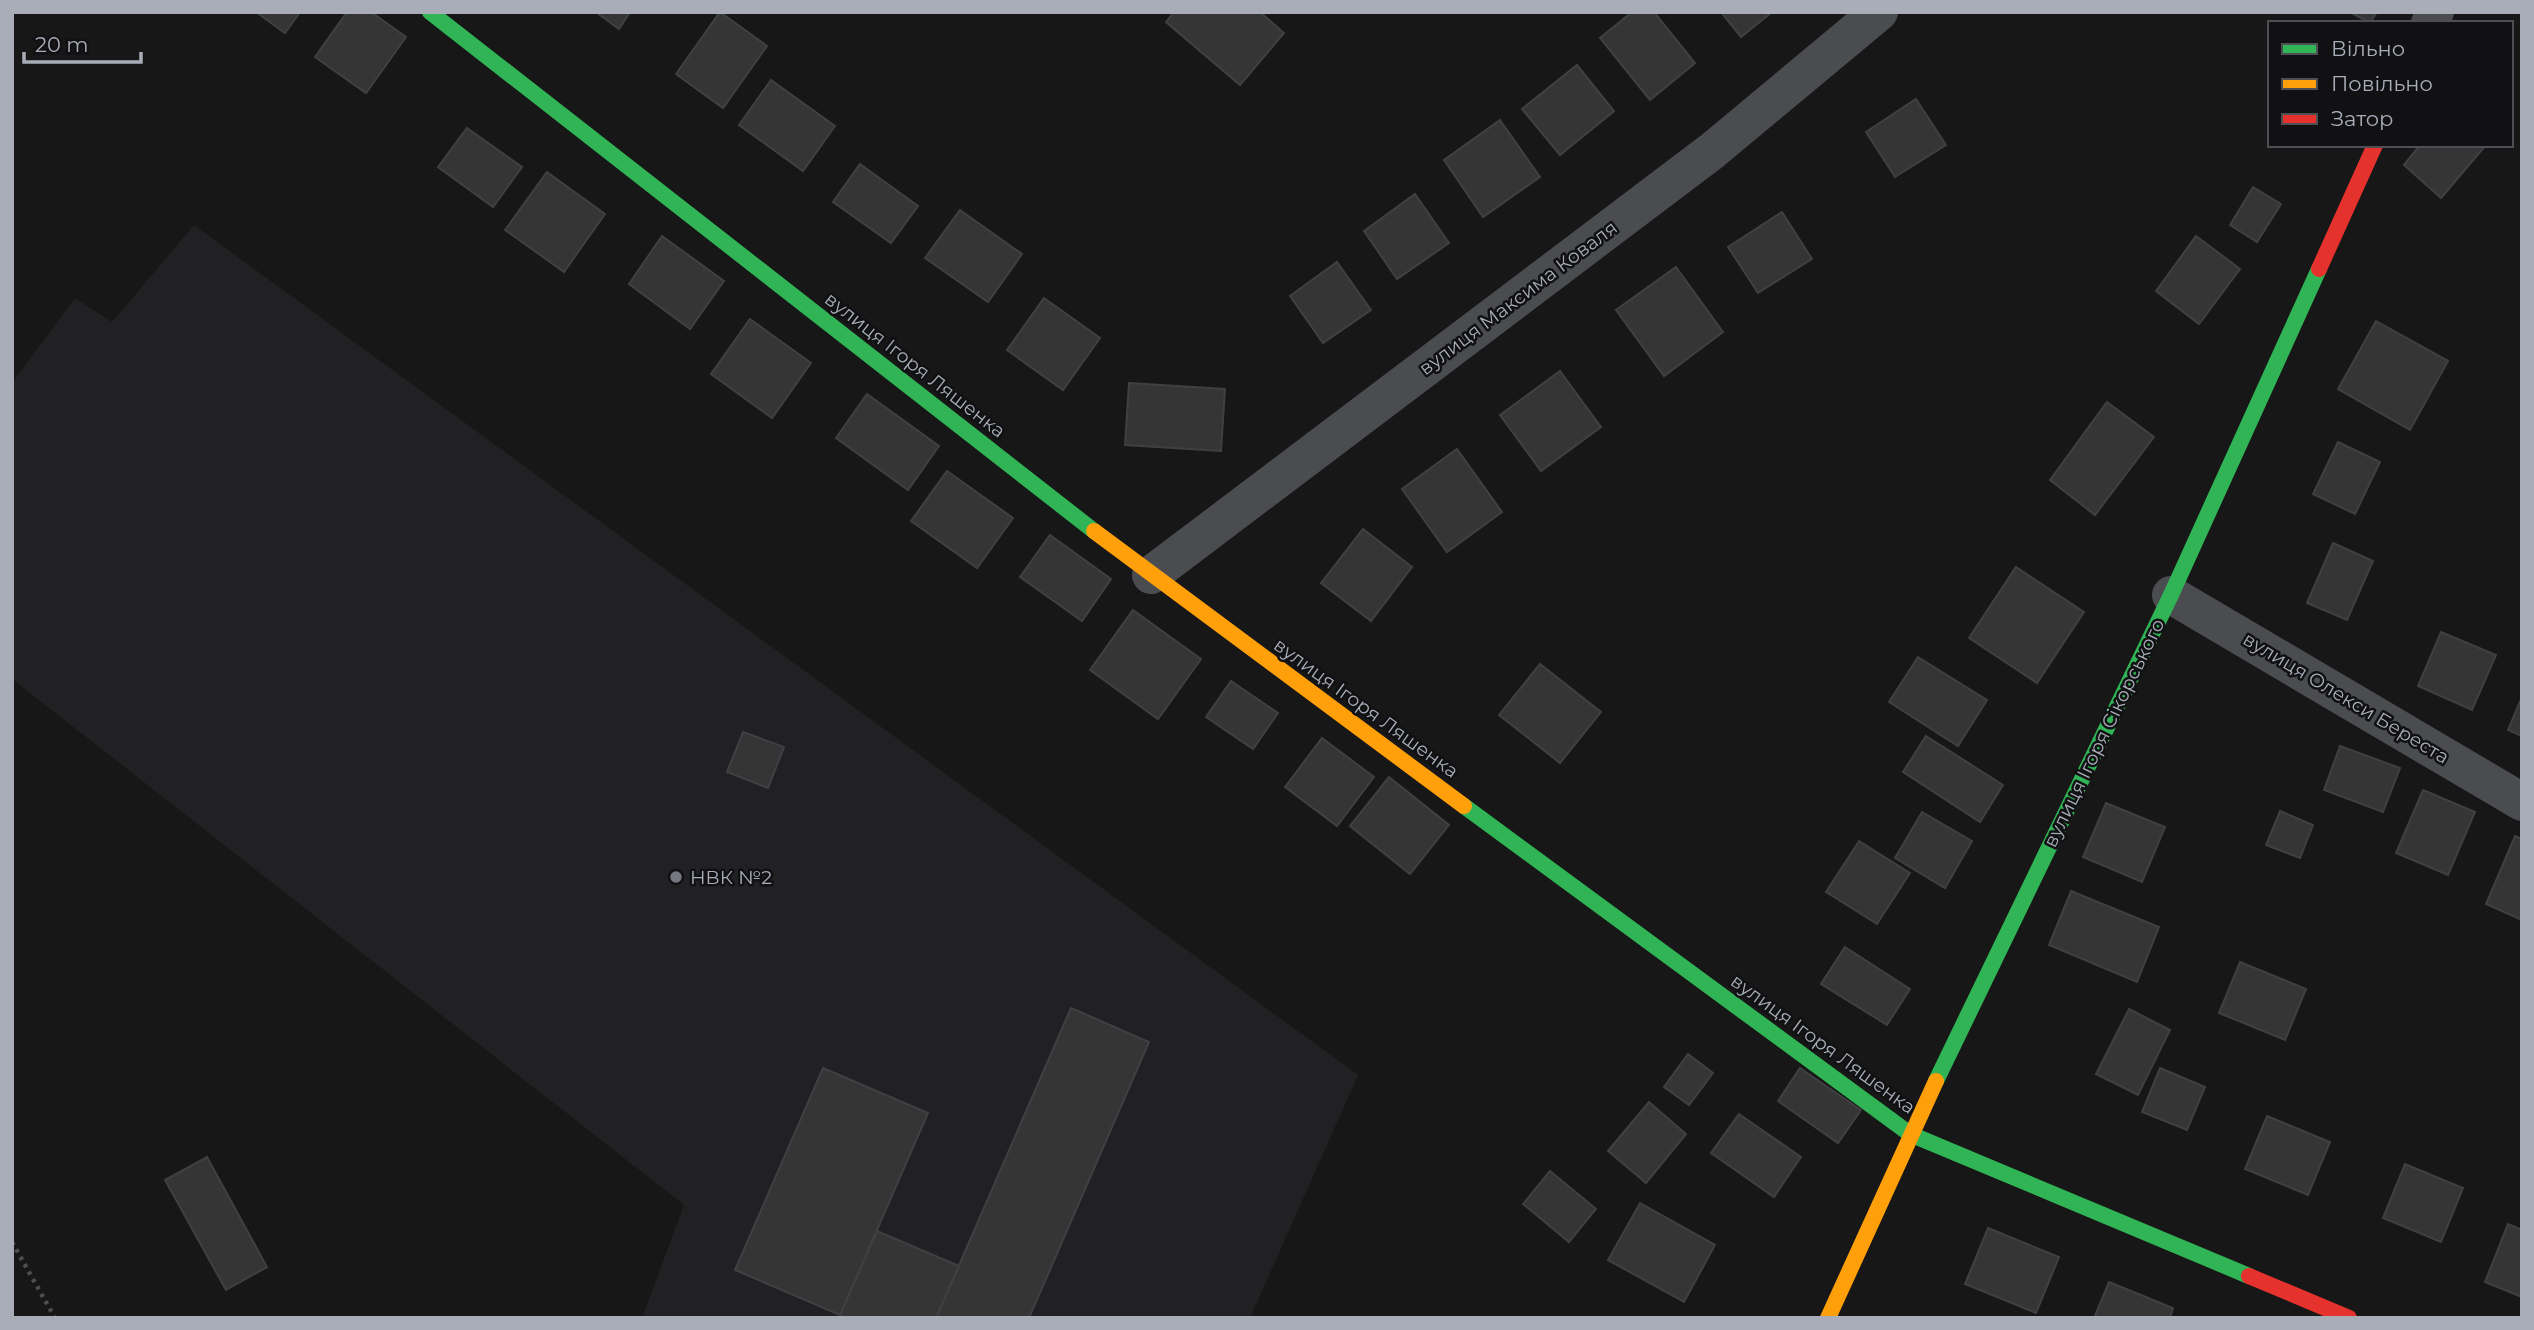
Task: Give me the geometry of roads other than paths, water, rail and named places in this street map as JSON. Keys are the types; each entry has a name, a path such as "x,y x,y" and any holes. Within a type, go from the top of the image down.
{"street":[{"name":"вулиця Ігоря Ляшенка","path":"430,12 1151,575 1910,1134 2349,1318"},
{"name":"вулиця Максима Коваля","path":"1151,575 1712,151 1878,12"},
{"name":"вулиця Ігоря Сікорського","path":"1828,1318 1910,1134 2171,594 2374,147"},
{"name":"вулиця Олекси Береста","path":"2171,594 2522,802"}],"place":[{"name":"НВК №2","path":"676,877"}]}
